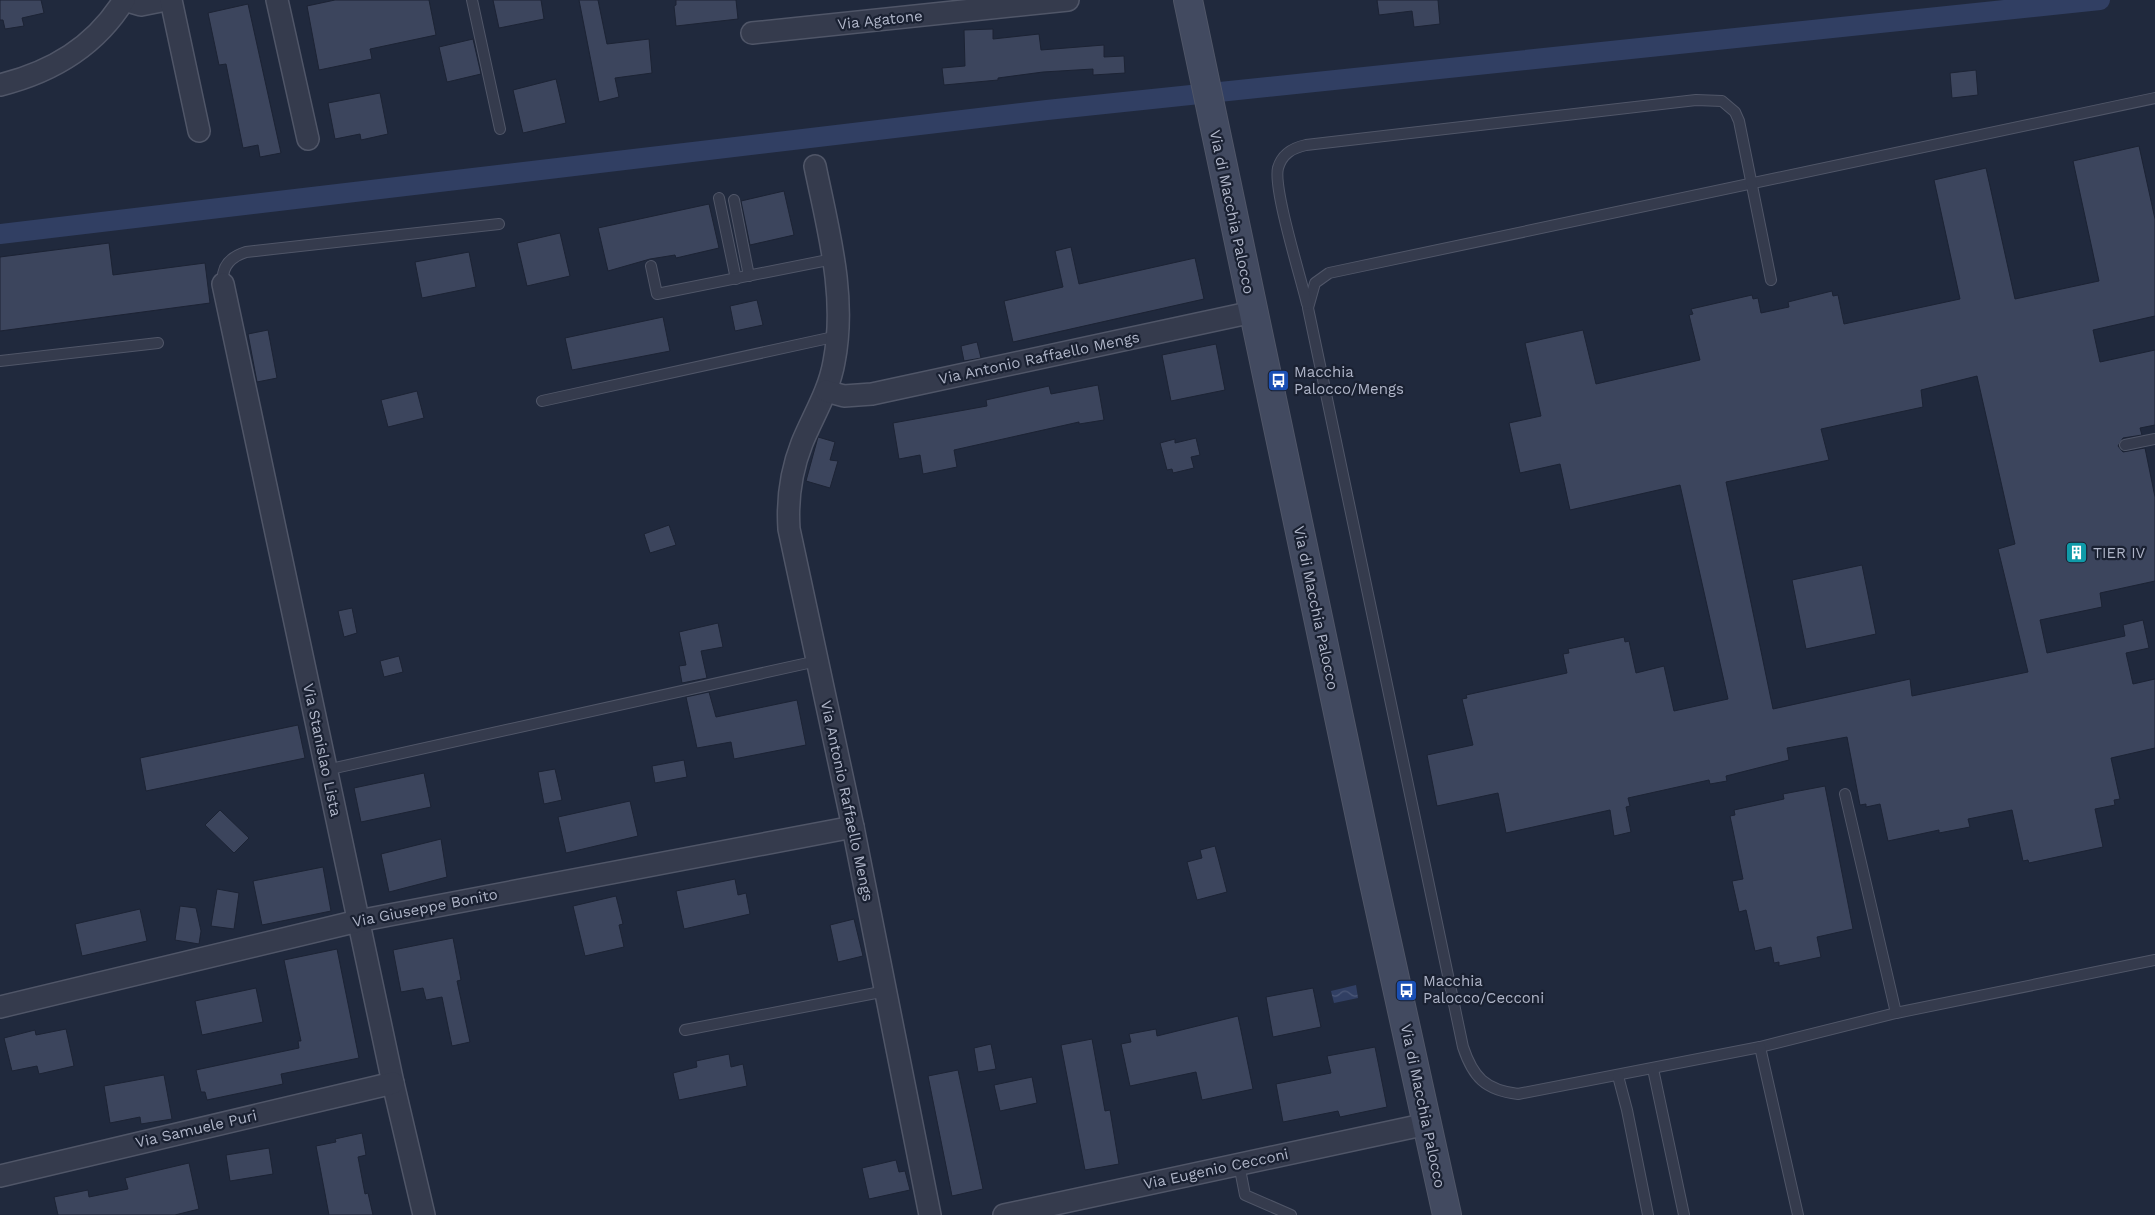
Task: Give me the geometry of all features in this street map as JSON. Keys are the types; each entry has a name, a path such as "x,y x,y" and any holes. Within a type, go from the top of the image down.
{"street":[{"path":"0,85 46,70 76,53 104,27 124,0 141,5 166,0"},
{"path":"171,0 199,131"},
{"path":"277,0 308,139"},
{"name":"Via Agatone","path":"752,33 1068,0"},
{"name":"Via di Macchia Palocco","path":"1188,0 1426,1124 1447,1215"},
{"name":"Via Antonio Raffaello Mengs","path":"815,166 833,258 839,302 838,336 834,362 826,391 798,454 791,480 788,507 791,538 853,827 930,1215"},
{"name":"Via Stanislao Lista","path":"223,284 393,1083 424,1215"},
{"name":"Via Antonio Raffaello Mengs","path":"826,391 844,396 872,394 1253,312"},
{"name":"Via Giuseppe Bonito","path":"0,1007 358,920 853,827"},
{"name":"Via Samuele Puri","path":"0,1176 393,1083"},
{"name":"Via Eugenio Cecconi","path":"1004,1215 1426,1124"}],"lane":[{"path":"472,0 500,129"},
{"path":"1308,308 1315,283 1329,273 2155,98"},
{"path":"1772,280 1739,121 1729,105 1716,99 1298,146 1288,152 1281,161 1278,182 1308,308 1463,1047 1470,1066 1480,1079 1492,1087 1518,1094 1653,1069 1760,1046 1896,1013 2155,960"},
{"path":"719,198 736,278"},
{"path":"734,200 749,276"},
{"path":"223,284 222,273 230,259 246,252 499,224"},
{"path":"651,266 657,294 833,258"},
{"path":"542,400 838,336"},
{"path":"0,361 158,343"},
{"path":"2125,445 2155,439"},
{"path":"326,770 817,661"},
{"path":"1845,794 1896,1013"},
{"path":"685,1030 886,991"},
{"path":"1760,1046 1798,1215"},
{"path":"1653,1069 1684,1215"},
{"path":"1618,1076 1627,1110 1648,1215"},
{"path":"1239,1164 1245,1196 1291,1215"}],"water":[{"path":"1356,985 1358,998 1334,1003 1331,991"}],"building":[{"path":"0,0 41,0 44,13 22,18 24,26 5,29 3,20 0,20"},
{"path":"335,0 429,0 436,35 370,49 372,59 319,70 307,6"},
{"path":"493,0 541,0 544,19 499,28"},
{"path":"579,0 598,0 607,44 649,39 652,73 615,78 619,97 599,102"},
{"path":"676,0 736,0 738,19 676,26 674,6 676,5"},
{"path":"1377,0 1438,0 1440,24 1414,27 1412,11 1379,15"},
{"path":"248,4 281,153 260,157 258,145 243,148 226,64 219,65 208,13"},
{"path":"993,29 993,39 1039,34 1041,50 1104,45 1104,57 1124,56 1125,73 1093,75 1093,69 1043,72 998,78 998,80 944,85 942,68 965,66 964,30"},
{"path":"473,39 481,74 447,82 439,47"},
{"path":"1976,70 1978,95 1952,98 1950,73"},
{"path":"556,79 566,123 523,133 513,90"},
{"path":"380,93 388,134 361,140 360,134 335,139 328,103"},
{"name":"TIER IV","path":"2139,146 2155,219 2155,316 2093,330 2100,362 2155,350 2155,425 2140,428 2142,435 2123,438 2118,446 2123,452 2145,448 2155,497 2155,581 2100,593 2102,607 2040,620 2047,653 2125,636 2123,625 2143,620 2149,648 2126,653 2133,684 2155,679 2155,748 2111,758 2120,799 2114,800 2115,805 2095,809 2103,847 2029,863 2028,860 2023,861 2012,810 1968,819 1970,827 1939,833 1939,830 1888,841 1880,804 1866,807 1866,804 1860,805 1847,737 1787,748 1789,760 1726,776 1727,781 1710,784 1709,780 1628,798 1630,806 1626,807 1631,832 1614,836 1610,810 1506,833 1498,793 1437,806 1427,755 1473,745 1462,699 1467,698 1466,695 1567,673 1563,654 1569,653 1568,649 1624,637 1625,642 1629,641 1636,673 1664,666 1674,711 1728,699 1680,485 1570,510 1560,464 1520,473 1509,423 1541,416 1525,343 1583,330 1596,384 1700,360 1689,315 1693,314 1691,309 1752,295 1753,299 1758,298 1761,313 1789,307 1788,302 1832,291 1833,296 1838,295 1844,324 1960,299 1934,180 1986,168 2015,299 2099,281 2073,161","holes":["1977,376 2015,544 1998,549 2028,672 1912,696 1910,679 1773,709 1726,482 1829,460 1821,429 1923,407 1921,390"]},
{"path":"784,191 794,235 750,245 741,201"},
{"path":"709,204 719,248 676,258 675,255 650,259 608,271 598,228"},
{"path":"560,233 570,276 527,286 517,243"},
{"path":"109,243 113,275 205,263 210,303 0,331 0,257"},
{"path":"1071,247 1079,284 1195,258 1204,299 1013,342 1004,301 1063,287 1055,251"},
{"path":"469,252 476,287 422,298 415,262"},
{"path":"757,300 763,325 735,331 730,306"},
{"path":"663,317 670,351 572,370 565,338"},
{"path":"268,330 277,378 257,382 248,334"},
{"path":"977,342 981,358 964,361 961,346"},
{"path":"1216,344 1225,390 1171,401 1162,355"},
{"path":"1098,385 1104,420 1079,424 1079,422 954,450 957,467 923,474 920,455 899,459 893,423 987,406 986,400 1049,386 1051,394"},
{"path":"417,391 424,418 388,427 381,400"},
{"path":"818,437 835,442 830,460 838,461 830,488 806,481"},
{"path":"1196,438 1200,455 1191,457 1194,468 1173,473 1172,469 1167,470 1160,443 1175,439 1175,443"},
{"path":"669,525 676,545 650,553 644,534"},
{"path":"1862,565 1876,634 1806,649 1792,580"},
{"path":"352,608 357,633 344,637 338,611"},
{"path":"718,623 723,647 701,651 707,678 682,683 679,666 686,665 679,632"},
{"path":"399,656 403,672 384,677 380,661"},
{"path":"709,692 716,717 797,700 806,745 734,759 731,742 697,748 686,697"},
{"path":"298,725 305,758 146,791 140,758"},
{"path":"684,760 687,777 655,783 652,766"},
{"path":"555,769 562,800 544,804 538,772"},
{"path":"424,773 431,807 361,822 354,788"},
{"path":"1825,786 1853,929 1817,937 1821,957 1779,966 1779,962 1774,963 1771,947 1755,951 1746,910 1739,912 1732,881 1743,879 1730,816 1735,815 1734,810 1784,799 1783,794"},
{"path":"630,801 638,836 566,853 558,817"},
{"path":"220,810 249,838 234,853 205,825"},
{"path":"441,839 447,877 389,892 381,854"},
{"path":"1215,846 1227,892 1197,900 1187,862 1202,858 1200,850"},
{"path":"323,867 331,911 262,925 253,881"},
{"path":"735,879 738,895 746,893 750,914 684,929 676,891"},
{"path":"217,889 239,893 234,929 211,926"},
{"path":"616,896 623,924 619,925 624,947 585,956 573,906"},
{"path":"180,906 196,908 201,931 199,944 175,940"},
{"path":"140,909 147,941 82,956 75,924"},
{"path":"854,919 863,956 838,962 830,925"},
{"path":"453,938 461,980 457,981 470,1042 452,1046 442,997 426,1000 423,988 401,992 393,950"},
{"path":"337,949 359,1058 281,1074 283,1084 207,1100 205,1092 201,1092 196,1070 299,1048 298,1041 301,1041 284,960"},
{"path":"256,988 263,1022 202,1035 195,1001"},
{"path":"1313,988 1321,1027 1273,1037 1266,997"},
{"path":"1238,1016 1253,1089 1202,1100 1196,1072 1130,1086 1121,1044 1131,1042 1129,1034 1156,1029 1157,1036"},
{"path":"66,1029 74,1066 39,1074 37,1066 12,1071 4,1038 35,1030 36,1035"},
{"path":"1092,1039 1105,1111 1110,1110 1119,1164 1085,1170 1061,1045"},
{"path":"991,1044 996,1069 978,1072 974,1048"},
{"path":"1375,1047 1387,1107 1340,1117 1338,1111 1283,1122 1276,1084 1331,1073 1327,1056"},
{"path":"729,1054 731,1067 743,1064 747,1086 679,1100 673,1073 697,1067 696,1061"},
{"path":"958,1070 983,1189 952,1196 928,1076"},
{"path":"164,1075 172,1119 141,1124 140,1117 110,1123 104,1086"},
{"path":"1032,1077 1037,1103 1000,1111 994,1085"},
{"path":"362,1133 366,1155 358,1157 365,1194 368,1193 373,1215 329,1215 316,1146 336,1142 335,1139"},
{"path":"269,1148 273,1174 230,1181 226,1155"},
{"path":"896,1160 899,1172 905,1171 910,1190 869,1199 862,1168"},
{"path":"189,1163 199,1209 175,1215 58,1215 54,1197 88,1190 89,1197 128,1189 125,1178"}],"waterway":[{"path":"0,234 1047,110 2100,0"}],"place":[{"name":"Macchia Palocco/Mengs","path":"1278,381"},
{"name":"TIER IV","path":"2077,553"},
{"name":"Macchia Palocco/Cecconi","path":"1407,990"}]}
